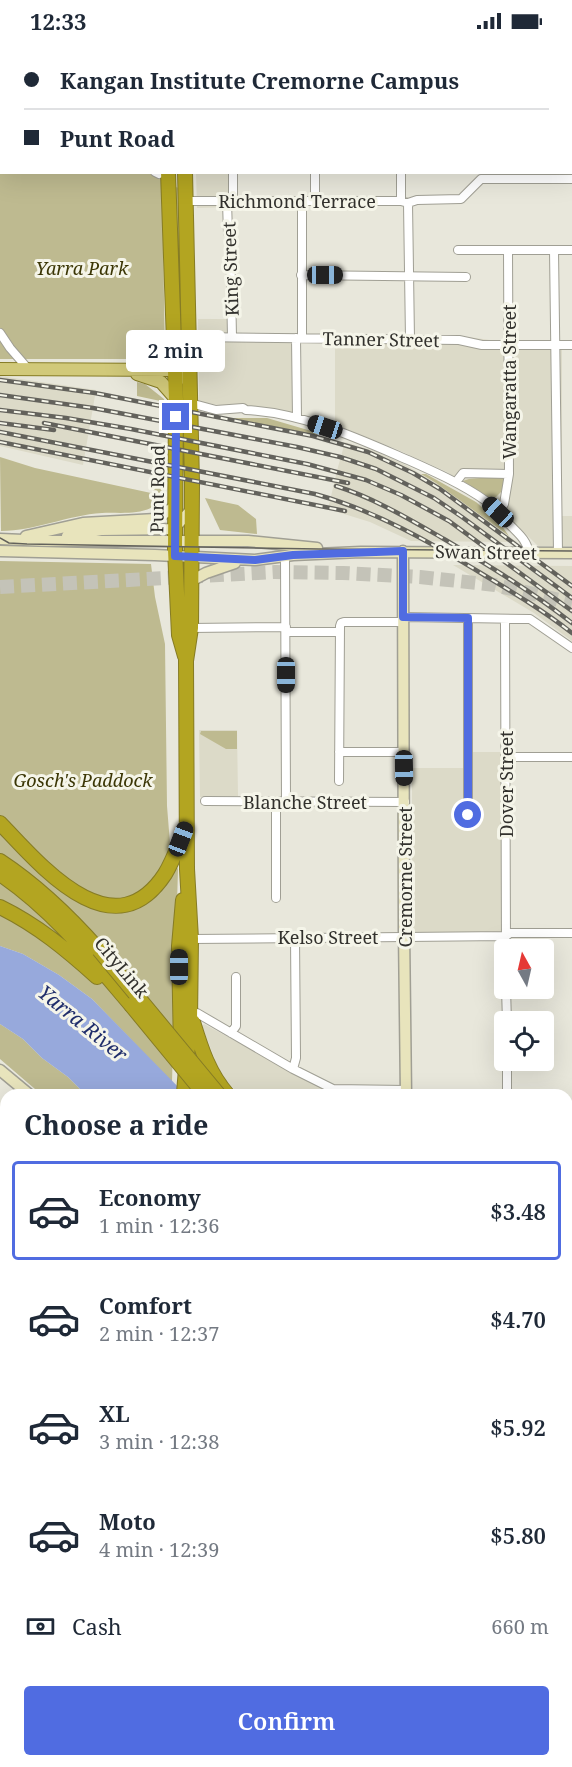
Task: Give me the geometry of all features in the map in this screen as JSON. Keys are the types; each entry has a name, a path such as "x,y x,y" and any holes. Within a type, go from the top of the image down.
{"highway":[{"name":"Punt Road","path":"161,174 175,370 174,534 179,635 186,661"},
{"name":"Punt Road","path":"184,174 191,510 191,628 186,661 187,869 192,939 190,1011 184,1089"},
{"path":"0,823 39,865 63,885 93,902 115,905 141,898 156,884 173,858 187,822"},
{"path":"0,861 29,882 78,927 91,957 213,1089"},
{"name":"Punt Road","path":"184,1089 179,1024 179,946 187,869"},
{"name":"CityLink","path":"0,874 33,899 91,957 200,1089"},
{"path":"0,879 33,899"},
{"path":"0,907 51,938 91,957"},
{"path":"190,1011 206,1062 223,1089"}],"main road":[{"path":"0,369 175,370 190,382"},
{"path":"128,370 162,382 176,399"},
{"path":"14,539 54,528 103,520 156,519 174,507"},
{"path":"174,534 191,510"},
{"path":"52,553 47,548 47,541 54,528"},
{"name":"Swan Street","path":"47,541 174,534 191,540 255,541 365,552"},
{"path":"0,539 47,541"},
{"path":"3,551 47,541"},
{"name":"Swan Street","path":"3,551 250,560 285,556 403,551 572,553"},
{"name":"Cremorne Street","path":"403,551 406,1089"},
{"path":"191,581 206,573 250,560"},
{"path":"0,1070 23,1089"}],"street":[{"name":"King Street","path":"232,337 230,234 228,233 233,174"},
{"path":"315,174 315,201"},
{"path":"401,174 406,203 410,276 410,339"},
{"name":"Richmond Terrace","path":"186,201 406,203 417,200 461,199 481,179 523,176 572,179"},
{"path":"297,418 302,201"},
{"path":"458,250 572,250"},
{"name":"Wangaratta Street","path":"498,512 504,504 509,474 508,250"},
{"path":"554,250 558,553"},
{"path":"301,275 466,277"},
{"path":"0,333 28,370"},
{"name":"Tanner Street","path":"189,337 459,340 482,345 572,345"},
{"path":"190,403 216,410 243,408 297,418 378,447 456,482 487,501 528,544 530,553"},
{"path":"456,482 463,473 509,474"},
{"path":"285,556 286,802"},
{"path":"468,618 468,815"},
{"path":"339,781 341,623 468,618 530,619 572,648"},
{"name":"Dover Street","path":"505,619 506,936"},
{"path":"191,628 340,632"},
{"path":"339,752 404,752"},
{"path":"506,757 572,757"},
{"name":"Blanche Street","path":"204,801 405,802"},
{"path":"276,802 276,897"},
{"name":"Kelso Street","path":"192,939 506,936 510,933 572,933"},
{"path":"293,1069 296,1058 295,937"},
{"path":"231,1033 236,1026 236,977"},
{"path":"190,1011 333,1089"},
{"path":"507,1071 507,1089"}],"shaded area":[{"path":"196,174 230,174 232,207 197,208"},
{"path":"198,319 235,319 236,334 298,333 300,416 270,409 199,402"},
{"path":"335,334 562,341 562,516 572,516 572,546 538,546 497,506 447,472 335,425"},
{"path":"0,376 96,390 83,465 0,446"},
{"path":"345,442 404,464 436,483 517,542 411,541 370,522 328,509"},
{"path":"453,565 572,566 572,641 534,613"},
{"path":"199,730 237,730 238,796 200,797"},
{"path":"465,752 502,752 501,933 412,933 412,768 465,768"},
{"path":"204,1024 325,1089 234,1089 221,1075 202,1026"}],"green space":[{"name":"Yarra Park","path":"0,174 162,174 165,359 0,359"},
{"path":"175,187 180,188 184,363 180,360"},
{"path":"137,382 145,384 165,402 137,396"},
{"path":"230,418 267,418 318,433 317,435"},
{"path":"0,457 35,468 151,493 165,478 164,492 157,504 145,510 131,513 89,514 1,531"},
{"path":"421,474 426,474 476,502 499,522 509,536 436,483"},
{"path":"502,476 505,481 501,492 493,500 463,481 469,479"},
{"path":"205,498 238,505 256,519 257,534 220,530"},
{"name":"Gosch's Paddock","path":"0,561 151,564 165,644 167,806 171,856 178,869 172,1082 92,999 59,975 23,954 0,946"},
{"path":"201,731 237,731 237,749 226,749 200,734"},
{"path":"0,1024 23,1039 80,1089 35,1089 0,1059"}],"water":[{"name":"Yarra River","path":"0,946 23,954 59,975 92,999 180,1089 80,1089 23,1039 0,1024"}],"tunnel":[{"path":"0,587 275,572 343,573 420,577 495,585 572,603"}],"tram line":[{"path":"0,538 9,543 27,544 572,551"}],"railway":[{"path":"0,380 95,393 313,436 368,452 413,473 440,489 572,586"},
{"path":"0,395 93,408 297,447 340,457 376,469 434,498 572,598"},
{"path":"0,410 131,429 307,464 366,480 401,495 449,521 572,611"},
{"path":"0,423 54,430"},
{"path":"44,423 348,483"},
{"path":"0,432 315,494 338,501 381,518 443,551 529,602 572,633"},
{"path":"0,442 345,511"},
{"path":"336,486 378,503 444,539 525,589 572,623"}],"route":[{"path":"176,417 175,556 255,560 293,555 403,551 403,617 468,618 468,815"}]}
